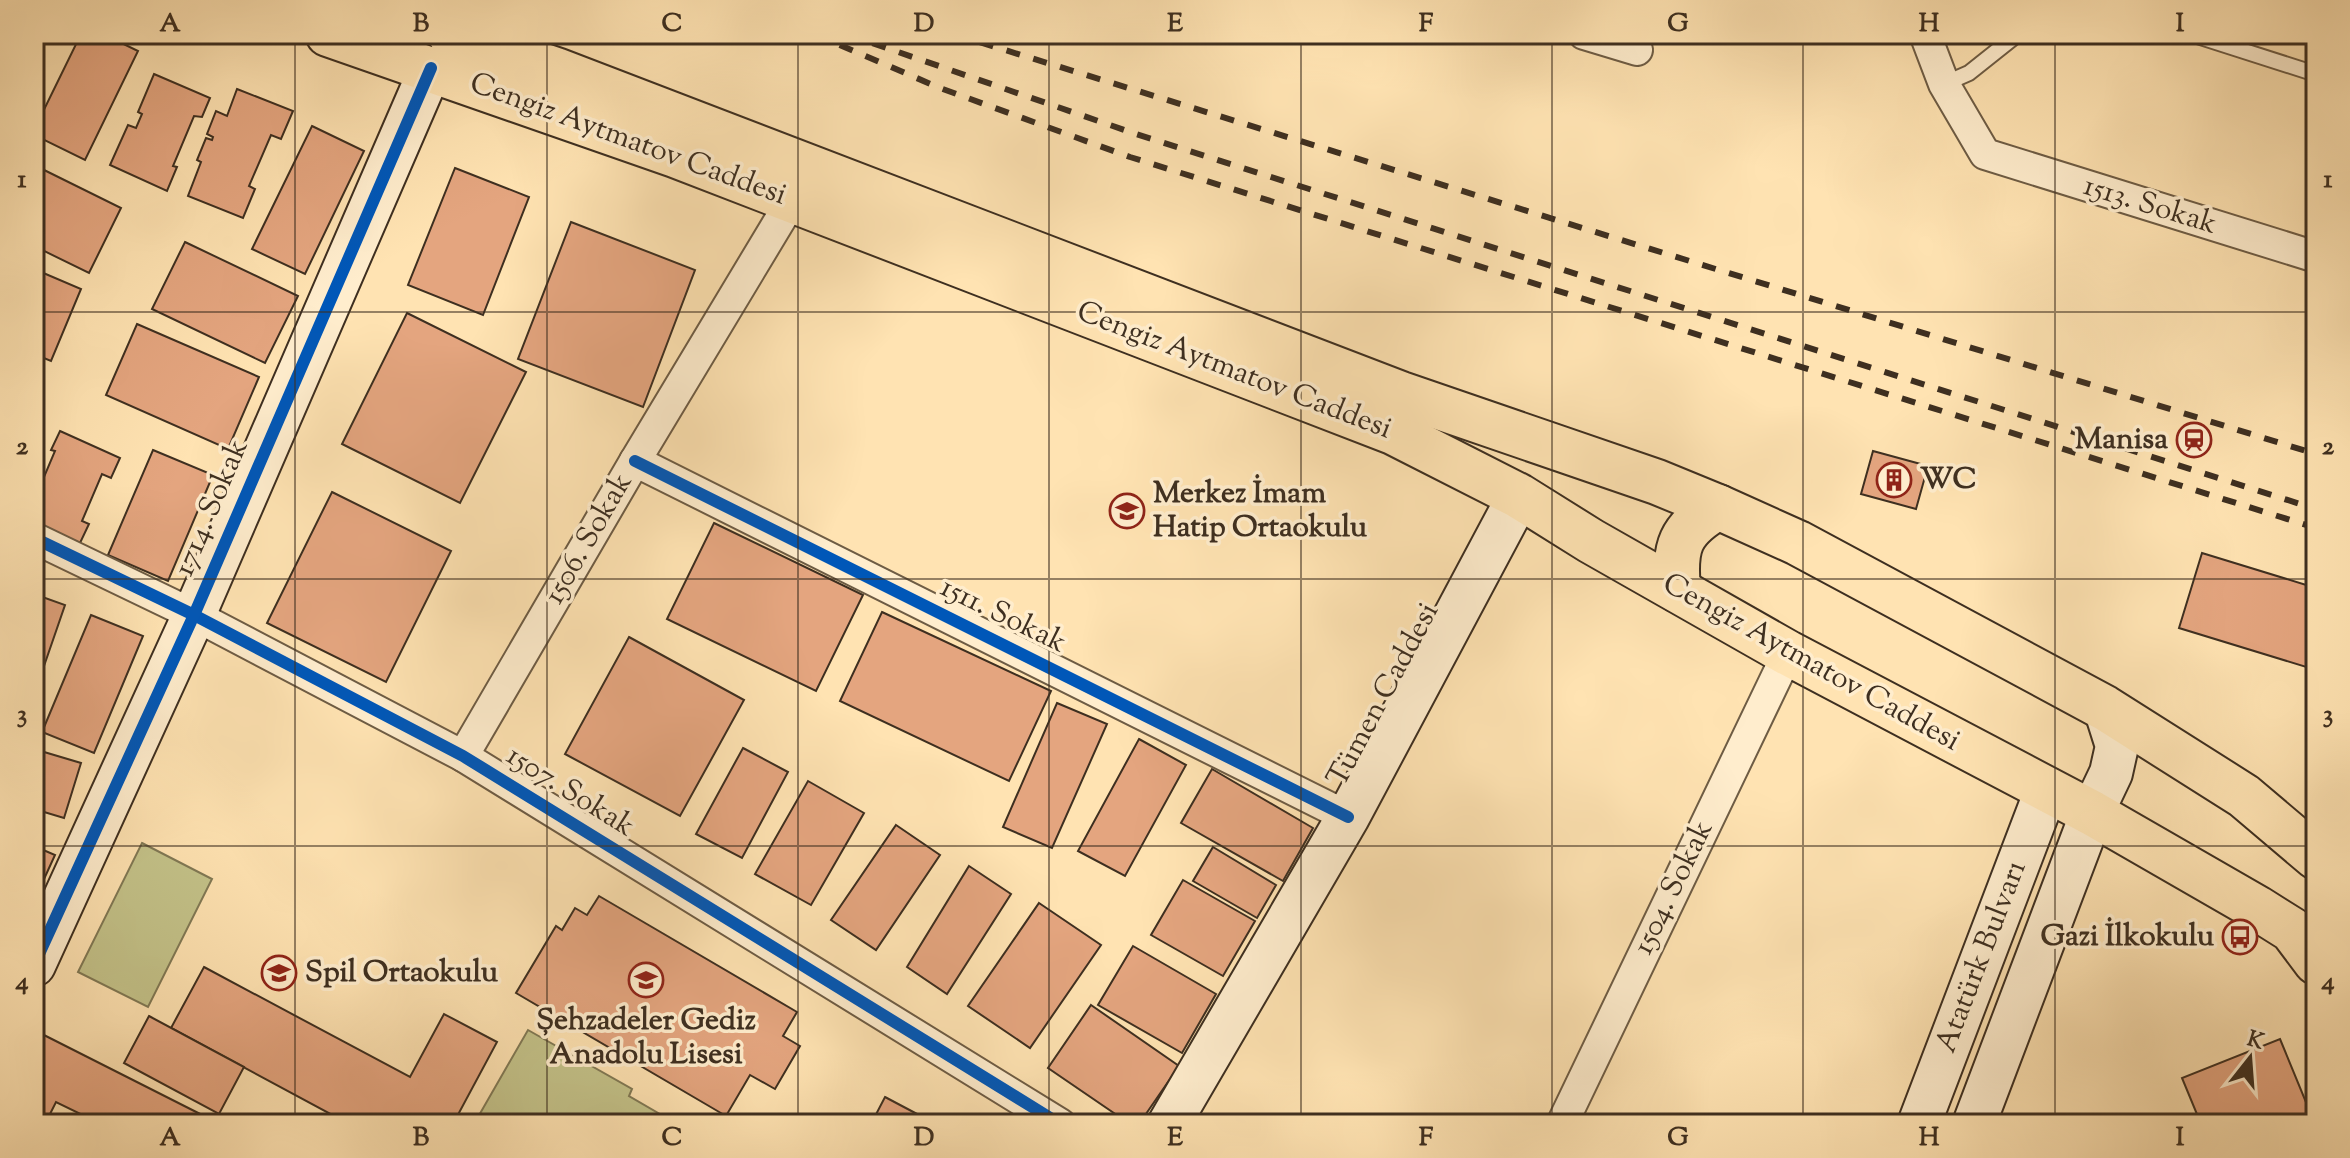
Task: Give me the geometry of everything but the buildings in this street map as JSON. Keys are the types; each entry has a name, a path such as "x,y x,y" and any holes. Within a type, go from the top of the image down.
{"main road":[{"name":"Cengiz Aytmatov Caddesi","path":"328,34 556,70 1401,394 1657,482 1718,507 1798,543 2105,708 2244,796 2316,857"},
{"name":"Cengiz Aytmatov Caddesi","path":"441,51 675,155 1393,432 1519,496 1591,541 1788,653 2092,813 2292,930 2316,962"},
{"path":"1678,590 1675,562 1680,543 1694,521 1718,507"}],"street":[{"path":"1584,34 1637,50"},
{"path":"1925,34 1944,84"},
{"name":"1714. Sokak","path":"34,965 194,615 441,51"},
{"name":"1513. Sokak","path":"1944,84 1985,154 2316,257"},
{"name":"1506. Sokak","path":"463,756 792,200"},
{"name":"1511. Sokak","path":"635,461 1348,817"},
{"name":"Tümen Caddesi","path":"1169,1124 1348,817 1519,496"},
{"name":"1507. Sokak","path":"34,538 194,615 463,756 1060,1124"},
{"name":"1504. Sokak","path":"1562,1124 1788,653"},
{"name":"Atatürk Bulvarı","path":"1974,1124 2092,813 2111,773 2117,746 2105,708"},
{"name":"Atatürk Bulvarı","path":"1919,1124 2046,791"}],"lane":[{"path":"1944,84 1969,73 2018,34"},
{"path":"2191,34 2316,74"}],"shaded area":[{"path":"142,843 212,879 148,1007 78,972"},
{"path":"528,1030 632,1089 629,1096 677,1124 474,1124"}],"railway":[{"path":"814,34 940,88 1130,157 2316,528"},
{"path":"846,34 1136,134 2316,509"},
{"path":"953,34 2316,454"}],"cycle path":[{"path":"34,965 194,615 431,68"},
{"path":"635,461 1348,817"},
{"path":"34,538 194,615 463,756 1060,1124"}],"place":[{"name":"Manisa","path":"2194,440"},
{"name":"WC","path":"1894,480"},
{"name":"Merkez İmam Hatip Ortaokulu","path":"1127,511"},
{"name":"Gazi İlkokulu","path":"2240,937"},
{"name":"Spil Ortaokulu","path":"279,973"},
{"name":"Şehzadeler Gediz Anadolu Lisesi","path":"646,980"}]}
